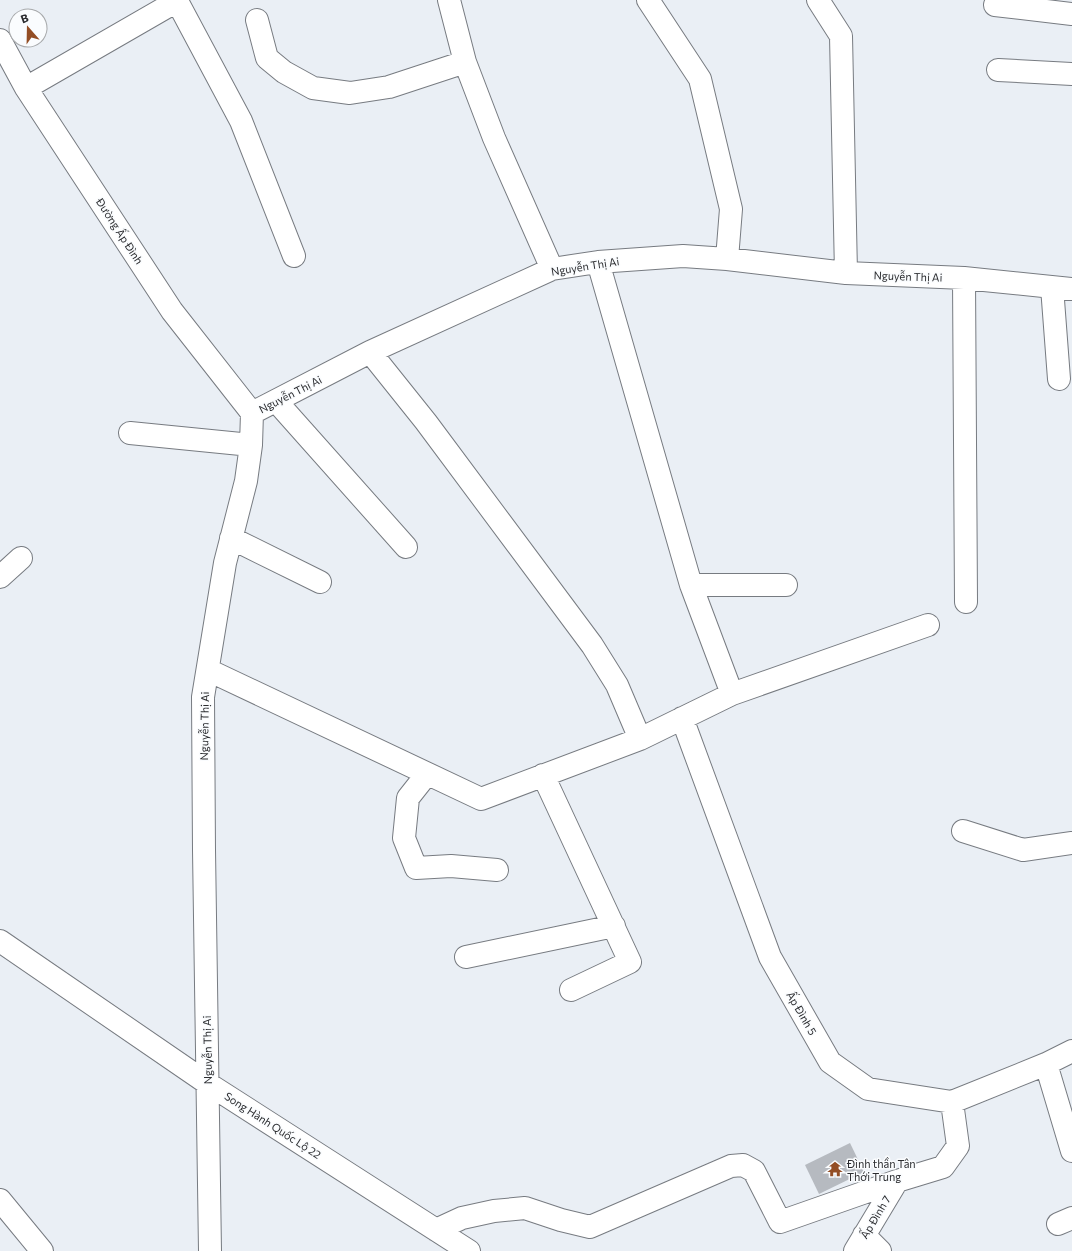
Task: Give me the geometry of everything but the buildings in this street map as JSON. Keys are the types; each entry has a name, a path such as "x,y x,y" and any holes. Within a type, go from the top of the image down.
{"street":[{"path":"26,88 178,0 241,121 294,256"},
{"path":"449,0 465,62 494,138 552,269"},
{"path":"648,0 700,78 731,209 727,259"},
{"path":"818,0 841,36 846,273"},
{"path":"995,5 1072,14"},
{"path":"257,20 267,58 284,72 313,88 350,93 389,87 465,62"},
{"name":"Đường Ấp Đình","path":"0,40 26,88 172,311 252,413"},
{"path":"998,70 1072,74"},
{"name":"Nguyễn Thị Ai","path":"210,1251 203,697 224,563 246,481 251,444 252,413 370,352 552,269 598,262 683,256 727,259 846,273 964,278 1062,288"},
{"path":"598,262 691,585 732,694"},
{"path":"964,278 966,602"},
{"path":"1059,379 1062,288"},
{"path":"370,352 426,422 592,645 617,685 640,739"},
{"path":"276,401 406,547"},
{"path":"130,433 251,444"},
{"path":"231,538 320,582"},
{"path":"0,577 21,558"},
{"path":"691,585 786,585"},
{"path":"208,670 481,799 640,739 732,694 928,625"},
{"name":"Ấp Đình 5","path":"682,718 770,957 830,1062 868,1089 952,1102"},
{"path":"427,774 408,798 404,838 416,868 451,866 497,870"},
{"path":"544,775 630,962 571,990"},
{"path":"963,831 1023,850 1072,843"},
{"path":"466,957 614,926"},
{"name":"Song Hành Quốc Lộ 22","path":"0,941 207,1083 468,1251"},
{"path":"436,1230 462,1218 494,1211 525,1208 561,1220 590,1227 731,1166 743,1165 754,1171 780,1222 897,1181 943,1167 958,1146 952,1102 1046,1064 1072,1051"},
{"path":"1046,1064 1072,1151"},
{"name":"Ấp Đình 7","path":"860,1243 897,1181"},
{"path":"0,1200 42,1251"},
{"path":"860,1243 880,1251"}],"place":[{"name":"Đình thần Tân Thới Trung","path":"835,1169"}]}
